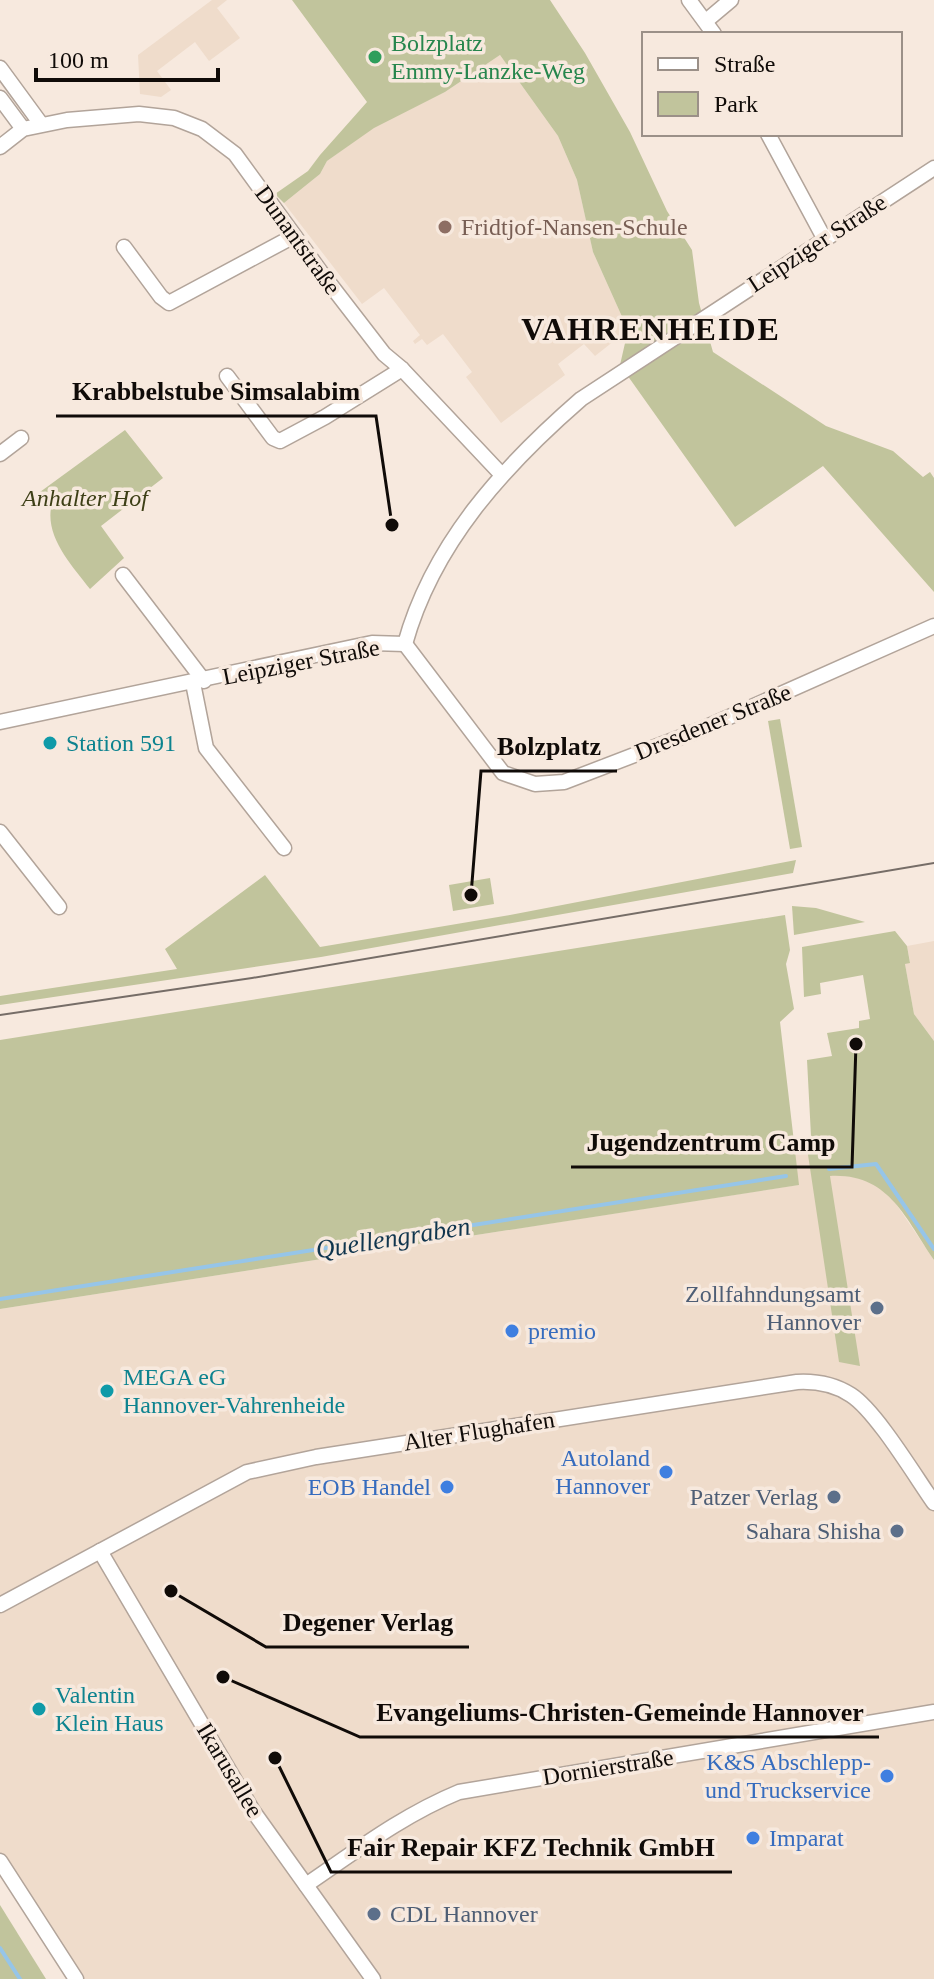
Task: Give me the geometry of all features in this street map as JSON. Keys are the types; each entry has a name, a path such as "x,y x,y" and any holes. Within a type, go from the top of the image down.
{"street":[{"path":"689,0 710,27 731,0"},
{"path":"0,68 41,124"},
{"path":"0,98 23,129 0,147"},
{"name":"Dunantstraße","path":"23,129 41,124 139,114 191,123 217,138 235,154 375,343 501,474"},
{"path":"769,136 824,238"},
{"name":"Leipziger Straße","path":"0,722 372,643 405,644 416,605 456,535 501,474 534,440 581,399 934,168"},
{"path":"124,247 161,297 169,303 294,236"},
{"path":"227,376 273,438 280,441 402,369"},
{"path":"0,454 21,438"},
{"path":"123,575 198,682 206,748 284,848"},
{"name":"Dresdener Straße","path":"405,644 503,773 535,784 564,782 702,729 934,626"},
{"path":"0,832 59,907"},
{"name":"Alter Flughafen","path":"0,1605 247,1472 285,1462 810,1381 852,1395 867,1409 934,1503"},
{"name":"Ikarusallee","path":"100,1551 253,1811 373,1979"},
{"name":"Dornierstraße","path":"306,1885 397,1821 459,1792 934,1712"},
{"path":"0,1861 76,1979"}],"shaded area":[{"path":"212,0 227,0 217,8 240,38 209,61 195,42 157,71 171,90 161,97 140,94 138,55"},
{"name":"Fridtjof-Nansen-Schule","path":"500,55 558,136 577,180 593,252 628,330 595,356 584,344 558,364 565,375 501,423 466,377 472,372 443,334 427,345 422,339 415,344 413,341 420,335 384,288 362,304 284,203 320,174 327,161 374,127 445,92"},
{"path":"934,941 934,1041 914,1014 905,964 910,962 907,946"},
{"path":"860,1127 888,1192 934,1260 934,1979 76,1979 0,1861 0,1309 798,1185 793,1140"}],"green space":[{"path":"292,0 550,0 585,53 630,132 667,211 692,250 699,303 713,352 826,426 893,451 923,477 930,472 934,478 934,592 823,466 735,527 620,365 628,330 593,252 577,180 558,136 500,55 445,92 374,128 327,161 320,174 284,203 275,194 308,171 367,102"},
{"name":"Anhalter Hof","path":"125,430 163,478 101,526 124,558 90,589 56,541 51,508 40,492"},
{"path":"780,719 802,847 790,849 768,721"},
{"path":"796,860 793,873 321,957 0,1005 0,996 177,969 165,949 265,875 320,947 510,915"},
{"path":"490,878 494,904 453,911 449,885"},
{"path":"792,906 816,908 865,922 794,935"},
{"path":"785,915 790,950 786,964 794,1009 780,1022 799,1185 0,1309 0,1040"},
{"path":"895,931 907,946 910,963 905,964 914,1014 934,1041 934,1260 904,1214 881,1190 850,1177 830,1176 860,1366 839,1362 807,1148 811,1136 807,1060 832,1056 827,1033 859,1028 859,1021 870,1019 863,975 820,983 821,994 804,997 802,947"},
{"path":"0,1905 46,1979 0,1979"}],"waterway":[{"name":"Quellengraben","path":"829,1169 876,1164 934,1249"},
{"name":"Quellengraben","path":"0,1299 786,1176"},
{"path":"0,1948 20,1979"}],"tram line":[{"path":"0,1015 252,978 934,863"}],"place":[{"name":"Bolzplatz Emmy-Lanzke-Weg","path":"375,57"},
{"name":"Fridtjof-Nansen-Schule","path":"445,227"},
{"name":"Krabbelstube Simsalabim","path":"392,525"},
{"name":"Station 591","path":"50,743"},
{"name":"Bolzplatz","path":"471,895"},
{"name":"Jugendzentrum Camp","path":"856,1044"},
{"name":"Zollfahndungsamt Hannover","path":"877,1308"},
{"name":"premio","path":"512,1331"},
{"name":"MEGA eG Hannover-Vahrenheide","path":"107,1391"},
{"name":"Autoland Hannover","path":"666,1472"},
{"name":"EOB Handel","path":"447,1487"},
{"name":"Patzer Verlag","path":"834,1497"},
{"name":"Sahara Shisha","path":"897,1531"},
{"name":"Degener Verlag","path":"171,1591"},
{"name":"Evangeliums-Christen-Gemeinde Hannover","path":"223,1677"},
{"name":"Valentin Klein Haus","path":"39,1709"},
{"name":"Fair Repair KFZ Technik GmbH","path":"275,1758"},
{"name":"K&S Abschlepp- und Truckservice","path":"887,1776"},
{"name":"Imparat","path":"753,1838"},
{"name":"CDL Hannover","path":"374,1914"}],"district":[{"name":"VAHRENHEIDE","path":"651,329"}]}
